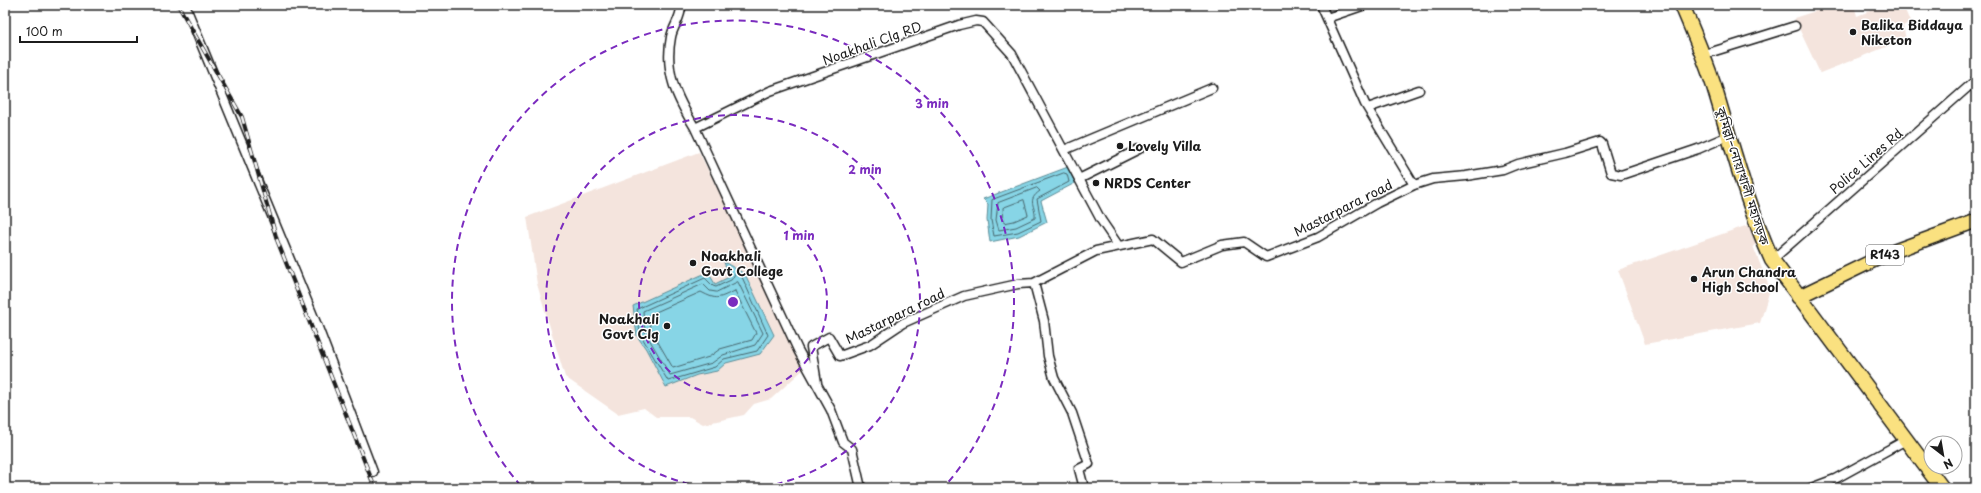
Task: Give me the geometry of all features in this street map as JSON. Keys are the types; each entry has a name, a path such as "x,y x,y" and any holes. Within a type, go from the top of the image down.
{"highway":[{"name":"কুমিল্লা–নোয়াখালী মহাসড়ক","path":"1682,5 1716,91 1728,136 1759,230 1772,260 1798,297 1942,488"}],"main road":[{"name":"R143","path":"1798,297 1889,253 1976,221"}],"street":[{"path":"185,5 317,326 373,472"},
{"path":"681,5 681,12 671,36 668,68 674,88 695,128 798,350 831,410 843,442 852,449 861,488"},
{"path":"1321,5 1368,108 1414,185"},
{"path":"1327,18 1365,5"},
{"name":"Noakhali Clg RD","path":"695,128 770,91 959,25 976,21 983,22 1012,54 1101,220 1118,245"},
{"path":"1702,55 1795,26"},
{"name":"Police Lines Rd","path":"1772,260 1976,80"},
{"path":"1064,150 1212,88"},
{"path":"1368,108 1419,90"},
{"name":"Mastarpara road","path":"817,383 811,347 829,337 840,356 870,345 903,323 964,296 1018,284 1034,283 1096,251 1118,245 1153,239 1181,262 1222,245 1244,242 1266,257 1318,237 1377,203 1414,185 1433,179 1466,176 1503,170 1518,164 1565,153 1600,142 1602,144 1611,173 1621,175 1728,136"},
{"path":"1079,179 1139,149"},
{"path":"1034,283 1044,321 1048,356 1054,378 1072,413 1089,464 1079,469 1084,488"},
{"path":"1811,488 1836,479 1906,440"}],"shaded area":[{"name":"Balika Biddaya Niketon","path":"1834,5 1854,5 1857,16 1885,5 1903,5 1910,22 1903,26 1906,39 1820,73 1794,18"},
{"name":"Noakhali Govt Clg","path":"699,152 806,367 771,399 754,404 744,415 703,424 690,417 656,417 644,408 618,414 565,377 537,284 527,217"},
{"name":"Arun Chandra High School","path":"1754,223 1762,242 1753,246 1770,289 1760,323 1645,344 1618,270"}],"water":[{"path":"1068,167 1075,183 1041,201 1047,222 1019,236 990,242 987,220 988,204 983,199"},
{"path":"724,262 745,274 774,335 760,354 726,363 717,371 697,375 666,387 646,349 637,336 633,306 708,272 715,284 729,277"}],"railway":[{"path":"178,5 242,117 277,240 375,488"}],"place":[{"name":"Balika Biddaya Niketon","path":"1853,32"},
{"name":"Lovely Villa","path":"1120,146"},
{"name":"NRDS Center","path":"1096,183"},
{"name":"Noakhali Govt College","path":"693,263"},
{"name":"Arun Chandra High School","path":"1694,279"},
{"name":"Noakhali Govt Clg","path":"667,326"}]}
